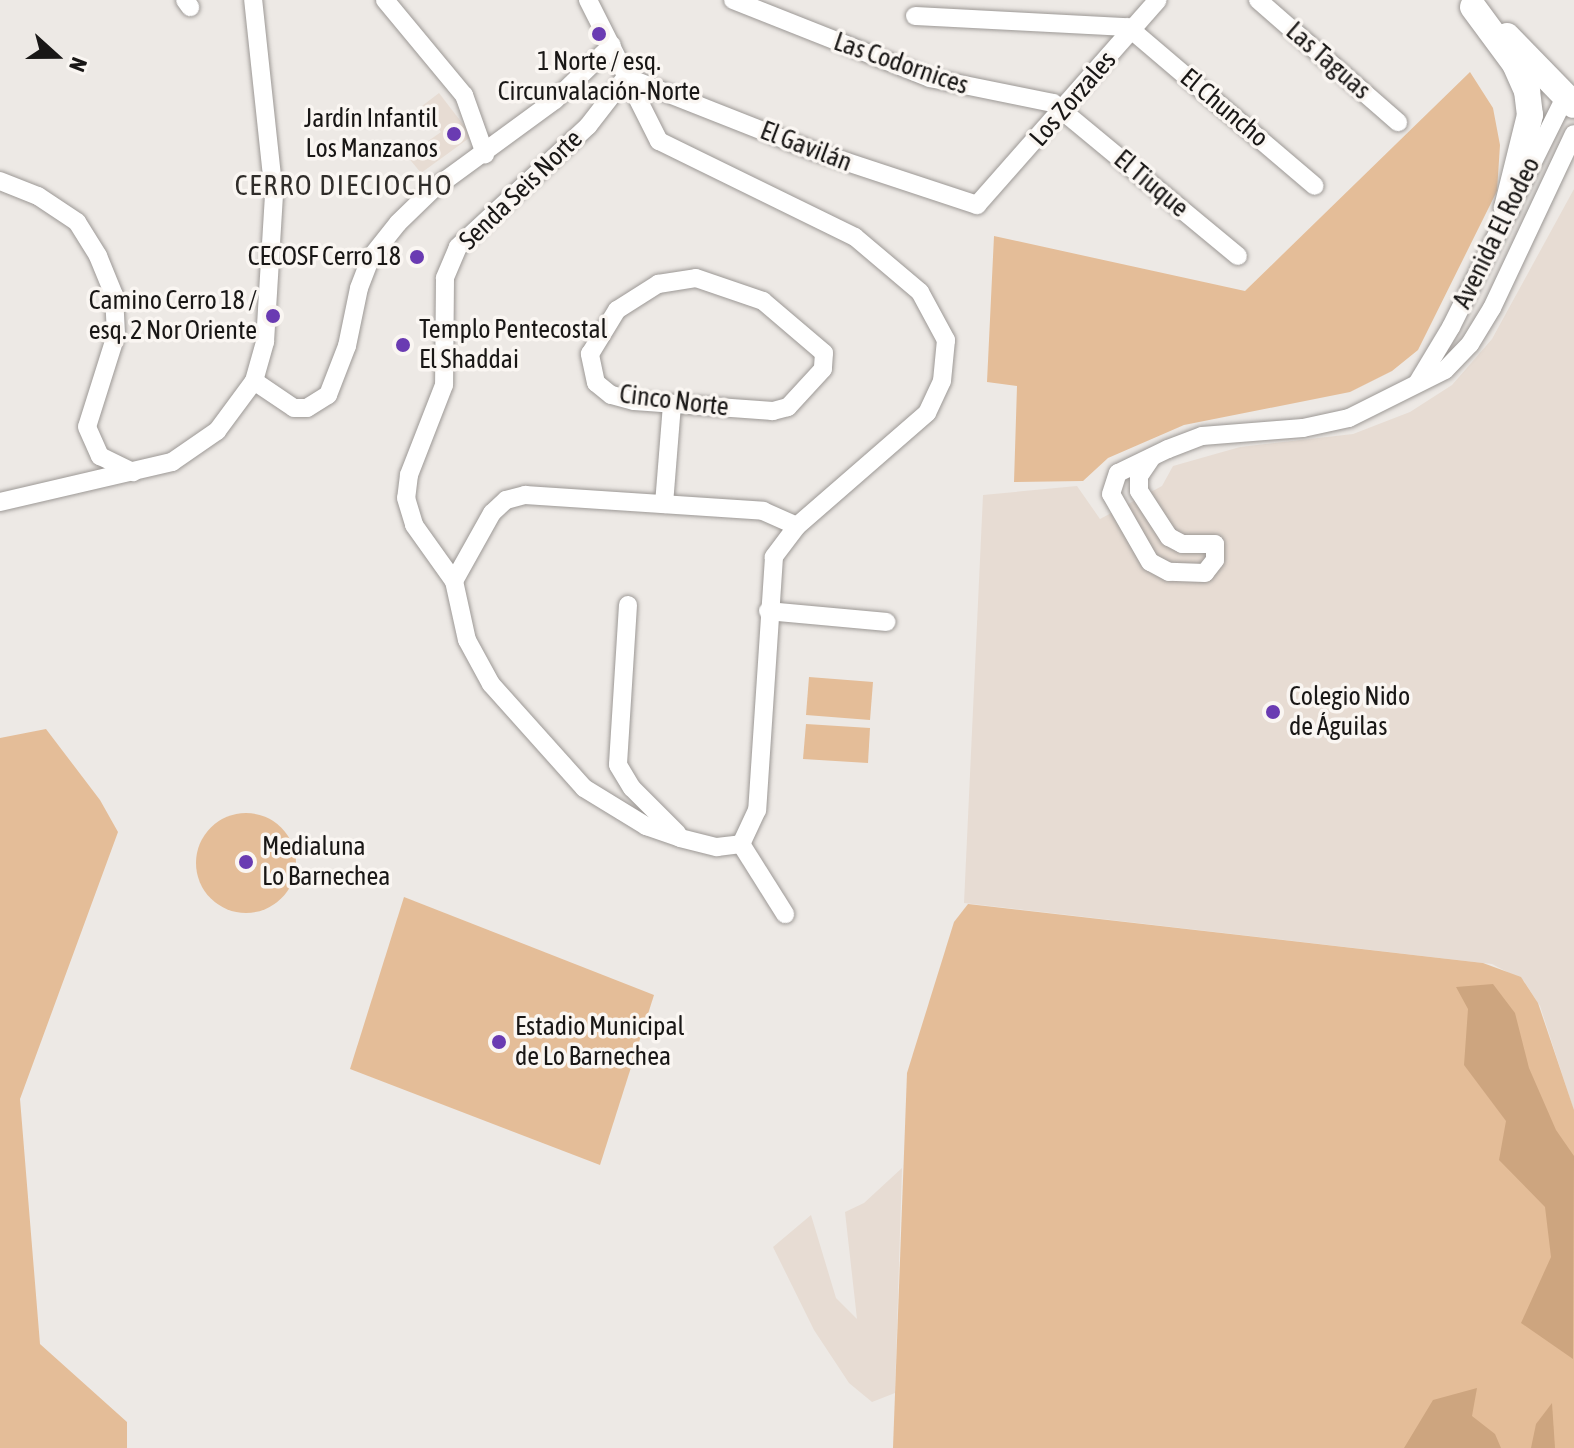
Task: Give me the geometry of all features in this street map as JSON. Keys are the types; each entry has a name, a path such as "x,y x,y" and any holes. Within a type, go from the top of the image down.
{"street":[{"path":"0,502 172,462 206,441 254,381 265,342 274,195 253,0"},
{"path":"588,0 644,118 665,147 855,237 920,292 939,322 947,357 927,413 797,526 774,557 757,810 741,844"},
{"name":"Los Zorzales","path":"987,198 1158,0"},
{"name":"Las Taguas","path":"1258,0 1398,122"},
{"name":"Las Codornices","path":"737,1 930,78 1046,101 1064,111"},
{"path":"1469,4 1571,95"},
{"path":"1469,4 1515,64 1527,91 1530,115 1507,208"},
{"path":"387,5 464,95 485,154"},
{"name":"Las Codornices","path":"915,16 1116,24 1132,30"},
{"name":"El Chuncho","path":"1132,30 1315,186"},
{"path":"254,381 294,408 307,408 328,395 371,257 432,190 555,100 612,45"},
{"name":"El Gavilán","path":"626,77 928,192 969,205 987,198"},
{"name":"Senda Seis Norte","path":"454,581 414,525 406,498 409,475 444,385 445,278 458,247 588,126 626,77"},
{"name":"Avenida El Rodeo","path":"1418,382 1451,327 1507,208 1571,95"},
{"name":"El Tiuque","path":"1064,111 1238,256"},
{"name":"Avenida El Rodeo","path":"1152,457 1138,486 1164,532 1182,544 1215,544 1215,560 1205,573 1156,567 1111,494 1118,473 1152,457 1220,432 1303,428 1349,418 1445,370 1470,344 1574,134"},
{"path":"1541,204 1574,164"},
{"path":"0,181 38,196 77,222 98,256 114,295 116,335 87,427 100,456 136,472"},
{"name":"Cinco Norte","path":"696,278 733,287 774,307 826,356 823,369 784,410 672,404 611,395 596,383 589,364 596,337 609,320 658,284 696,278"},
{"path":"1451,327 1470,344"},
{"path":"664,504 672,404"},
{"path":"741,844 717,847 646,826 584,788 491,684 467,640 454,581 492,513 515,497 534,494 763,511 797,526"},
{"path":"628,605 618,765 632,788 681,838"},
{"path":"768,611 886,622"},
{"path":"741,844 785,914"}],"shaded area":[{"path":"1470,72 1493,108 1500,145 1497,191 1418,350 1392,371 1350,392 1184,425 1108,458 1083,481 1014,482 1017,386 987,382 994,236 1245,291"},
{"name":"Jardín Infantil Los Manzanos","path":"439,93 472,136 421,173 407,156 441,132 422,106"},
{"name":"Colegio Nido de Águilas","path":"1574,189 1574,1111 1540,1006 1524,981 1492,964 964,903 983,495 1077,486 1100,519 1162,486 1173,466 1240,447 1353,434 1410,412 1452,385 1492,339"},
{"path":"809,677 873,682 870,720 806,715"},
{"path":"806,724 870,728 868,763 803,759"},
{"path":"46,729 100,800 118,832 20,1099 40,1344 127,1422 127,1448 0,1448 0,738"},
{"name":"Medialuna Lo Barnechea","path":"246,813 265,817 282,827 292,844 296,863 292,882 282,899 265,909 246,913 227,909 210,899 200,882 196,863 200,844 210,827 227,817"},
{"name":"Estadio Municipal de Lo Barnechea","path":"404,897 654,995 600,1165 350,1069"},
{"path":"968,904 1483,963 1521,977 1538,1003 1574,1110 1574,1448 893,1448 907,1073 954,922"},
{"path":"1493,984 1515,1013 1529,1068 1556,1130 1574,1156 1573,1359 1521,1323 1551,1257 1545,1207 1499,1160 1506,1121 1464,1065 1468,1009 1456,987"},
{"path":"902,1168 895,1393 872,1402 849,1383 814,1330 773,1247 811,1215 836,1298 857,1319 845,1212 864,1203"},
{"path":"1477,1388 1472,1416 1495,1434 1501,1448 1404,1448 1433,1400"},
{"path":"1552,1403 1555,1448 1531,1448 1536,1424"}],"place":[{"name":"1 Norte / esq. Circunvalación-Norte","path":"599,34"},
{"name":"Jardín Infantil Los Manzanos","path":"454,134"},
{"name":"CECOSF Cerro 18","path":"417,257"},
{"name":"Camino Cerro 18 / esq. 2 Nor Oriente","path":"273,316"},
{"name":"Templo Pentecostal El Shaddai","path":"403,345"},
{"name":"Colegio Nido de Águilas","path":"1273,712"},
{"name":"Medialuna Lo Barnechea","path":"246,862"},
{"name":"Estadio Municipal de Lo Barnechea","path":"499,1042"}],"district":[{"name":"CERRO DIECIOCHO","path":"344,185"}]}
